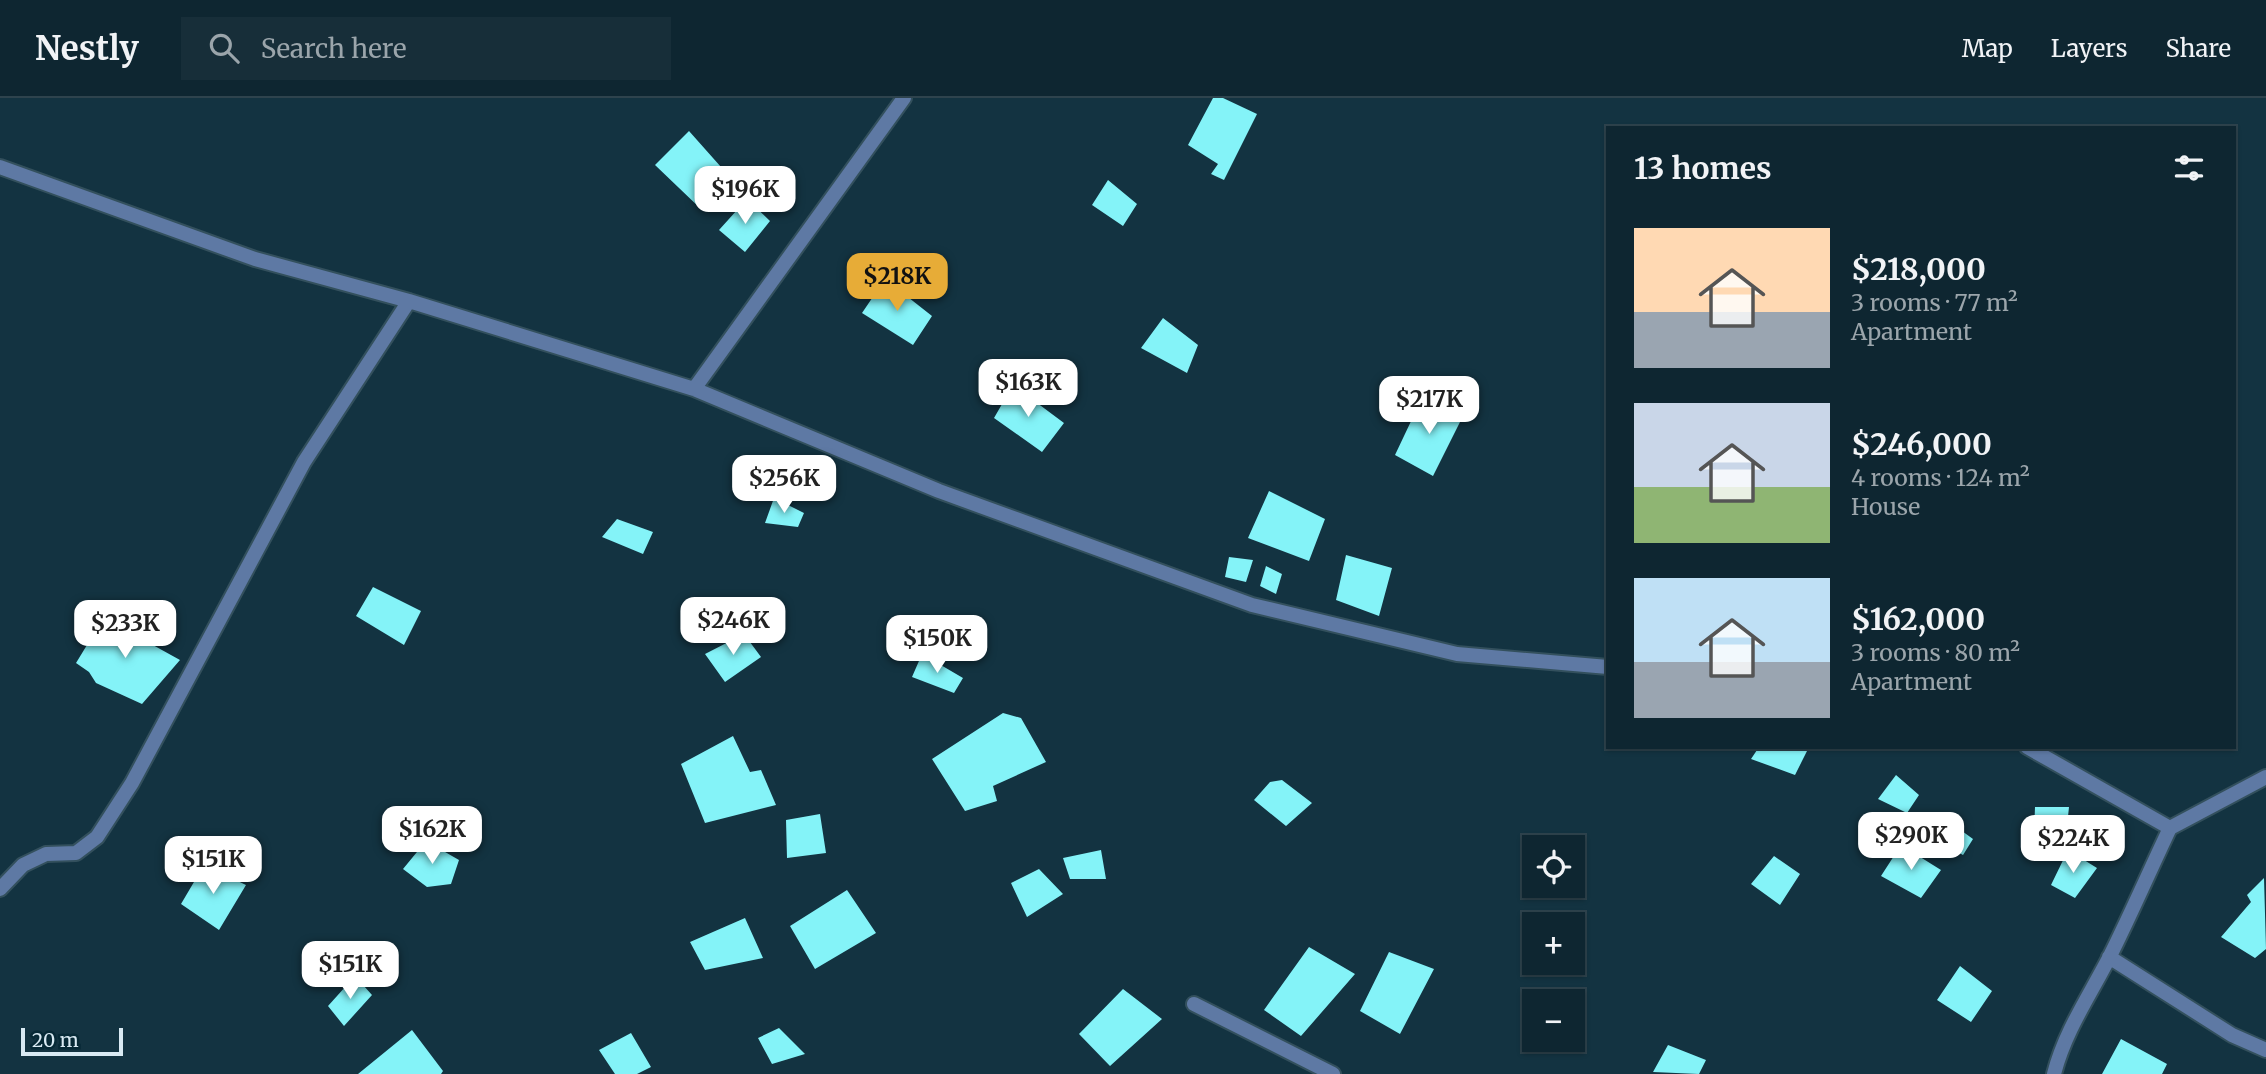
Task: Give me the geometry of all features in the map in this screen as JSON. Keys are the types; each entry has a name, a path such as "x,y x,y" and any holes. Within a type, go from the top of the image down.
{"street":[{"path":"694,389 904,98"},
{"path":"0,167 255,259 409,301 694,389 939,491 1252,605 1457,654 1606,667"},
{"path":"0,890 23,865 46,854 76,853 97,836 132,783 304,462 409,301"},
{"path":"2031,749 2169,828"},
{"path":"2054,1074 2078,1013 2109,957 2169,828 2266,777"},
{"path":"2109,957 2232,1035 2266,1050"},
{"path":"1194,1004 1333,1074"}],"building":[{"path":"1213,98 1223,98 1257,114 1224,180 1211,174 1218,164 1188,145"},
{"path":"689,131 729,176 702,210 655,165"},
{"path":"1108,180 1137,204 1123,226 1092,205"},
{"path":"747,199 770,221 745,252 719,230"},
{"path":"885,279 932,316 913,345 862,313"},
{"path":"1163,318 1198,345 1187,373 1141,348"},
{"path":"1013,385 1064,423 1042,452 994,418"},
{"path":"1422,398 1464,414 1433,476 1395,455"},
{"path":"1269,491 1325,519 1309,561 1248,538"},
{"path":"774,498 804,513 798,527 765,523"},
{"path":"617,519 653,532 643,554 602,537"},
{"path":"1346,555 1392,568 1379,616 1336,600"},
{"path":"1229,557 1253,560 1246,582 1225,577"},
{"path":"1266,566 1282,574 1276,594 1260,586"},
{"path":"373,587 421,611 404,645 356,616"},
{"path":"109,609 137,628 133,634 180,660 142,704 96,683 89,672 76,663"},
{"path":"744,634 761,657 725,682 705,654"},
{"path":"922,654 963,678 954,693 912,677"},
{"path":"1003,713 1021,718 1046,762 993,786 997,801 965,811 932,759"},
{"path":"733,736 750,772 761,770 776,805 705,823 681,764"},
{"path":"1758,749 1808,749 1795,775 1751,759"},
{"path":"1896,775 1919,795 1907,813 1878,799"},
{"path":"1282,780 1312,803 1286,826 1254,800 1270,782"},
{"path":"2035,807 2069,807 2066,836 2034,834"},
{"path":"820,814 826,853 787,858 786,820"},
{"path":"1944,818 1973,839 1963,855 1933,839"},
{"path":"426,841 459,860 451,884 427,887 403,869"},
{"path":"1901,845 1941,870 1921,898 1881,876"},
{"path":"1101,850 1106,879 1070,879 1063,858"},
{"path":"2068,850 2097,868 2075,898 2051,885"},
{"path":"1774,856 1800,874 1780,905 1751,884"},
{"path":"204,865 246,885 219,930 181,904"},
{"path":"1039,869 1063,894 1027,917 1011,883"},
{"path":"2264,878 2266,949 2255,958 2221,937 2251,902 2247,895"},
{"path":"847,890 876,933 815,969 790,926"},
{"path":"745,918 763,958 705,970 690,942"},
{"path":"1309,947 1355,974 1301,1036 1264,1010"},
{"path":"1389,952 1434,969 1400,1034 1360,1011"},
{"path":"1960,966 1992,991 1971,1022 1937,1000"},
{"path":"355,976 372,995 344,1026 328,1006"},
{"path":"1123,989 1162,1019 1110,1066 1079,1034"},
{"path":"779,1028 805,1054 772,1064 758,1038"},
{"path":"412,1030 443,1071 441,1074 358,1074"},
{"path":"631,1033 651,1067 637,1074 615,1074 599,1050"},
{"path":"2121,1039 2167,1064 2162,1074 2102,1074"},
{"path":"1668,1045 1706,1060 1699,1074 1653,1072"}]}
